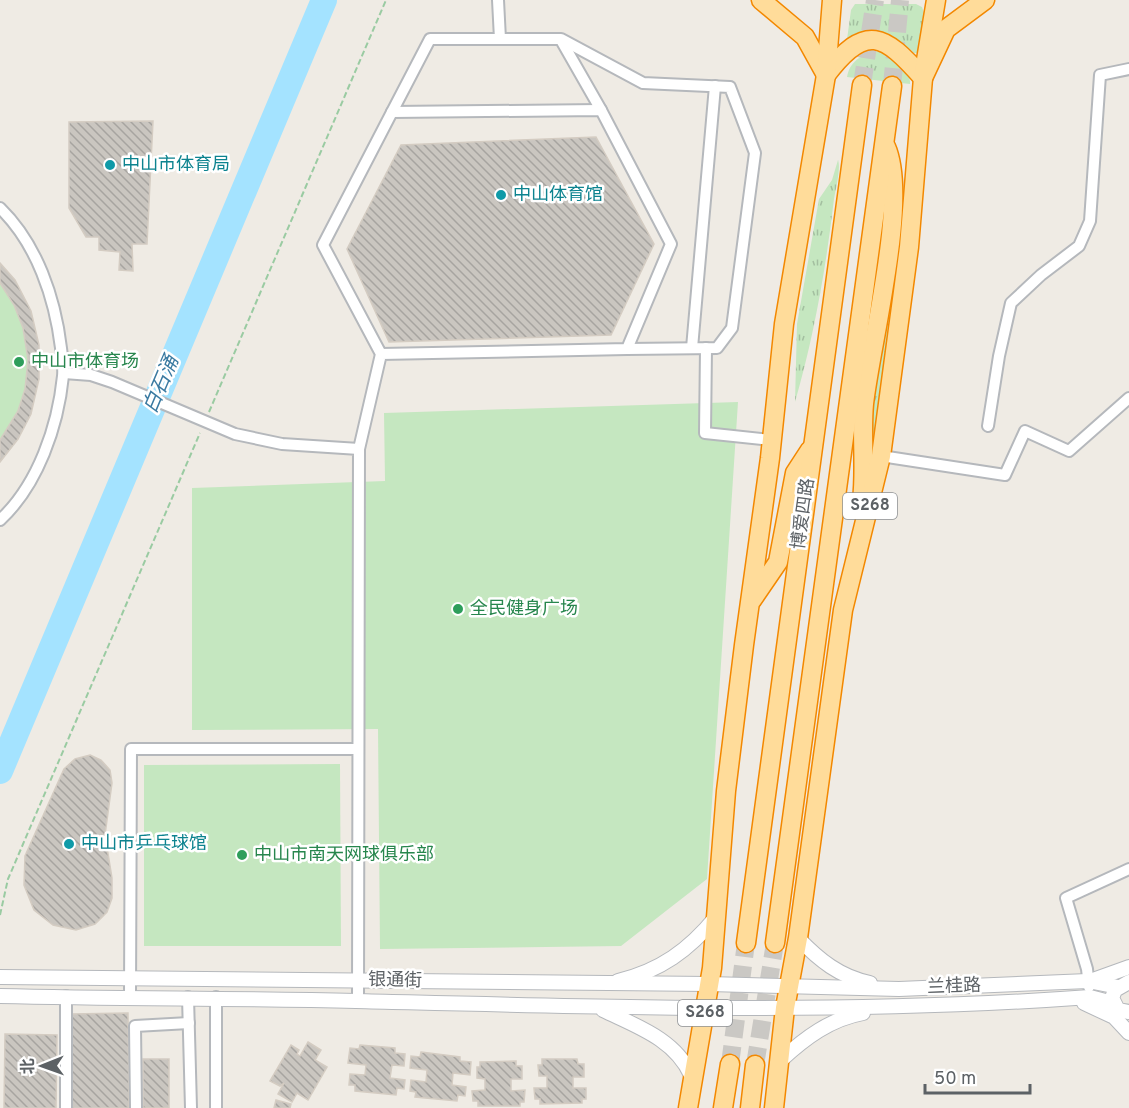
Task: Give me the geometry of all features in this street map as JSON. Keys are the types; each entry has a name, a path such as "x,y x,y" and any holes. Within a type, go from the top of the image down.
{"highway":[{"path":"761,0 805,37 826,75 843,52 856,42 876,40 898,50 923,78"},
{"name":"S268","path":"688,1108 691,1075 709,984 726,792 772,440 784,324 826,75 832,0"},
{"name":"S268","path":"774,1108 785,1008 798,938 843,610 881,456 909,247 923,78 936,0"},
{"name":"S268","path":"923,78 946,29 985,0"},
{"name":"博爱四路","path":"746,944 862,85"},
{"name":"博爱四路","path":"775,943 892,86"},
{"path":"843,610 844,583 860,513 864,481 864,406 891,228 895,185 892,161 884,143"},
{"path":"749,603 778,562 795,473 813,446"},
{"path":"723,1108 730,1064"},
{"path":"750,1108 755,1065"}],"street":[{"path":"498,0 500,39"},
{"path":"358,1001 359,449 381,354 323,246 430,39 561,39 643,83 730,87 755,153 732,328 717,348 381,354"},
{"path":"561,39 671,244 627,349"},
{"path":"988,426 999,356 1011,303 1041,275 1079,246 1090,221 1100,75 1129,69"},
{"path":"692,348 715,86"},
{"path":"392,112 601,110"},
{"path":"0,208 11,218 40,266 58,320 64,374 54,426 35,472 0,520"},
{"path":"706,348 705,433 772,440"},
{"path":"64,374 91,375 137,391 235,434 282,444 359,449"},
{"path":"881,456 1005,475 1025,431 1069,451 1129,398"},
{"path":"130,996 131,748 358,749"},
{"path":"1090,997 1087,969 1066,898 1129,869"},
{"path":"605,984 625,979 672,959 695,942 716,917"},
{"path":"798,938 821,963 857,981 899,989"},
{"path":"1088,981 1129,967"},
{"name":"银通街","path":"0,977 709,984 789,987"},
{"name":"兰桂路","path":"789,987 899,989 1088,981 1125,985"},
{"path":"1123,1012 1113,994 1125,985"},
{"name":"银通街","path":"0,996 188,997 598,1008 706,1006 785,1008"},
{"path":"66,996 66,1108"},
{"path":"188,997 191,1108"},
{"name":"兰桂路","path":"785,1008 900,1006 1090,997 1123,1012"},
{"path":"216,998 216,1108"},
{"path":"1071,998 1096,1007 1114,1017 1129,1033"},
{"path":"780,1060 808,1035 848,1016 900,1006"},
{"path":"598,1008 664,1042 680,1056 691,1075"},
{"path":"136,1108 135,1026 189,1023"}],"path":[{"path":"0,915 8,879 202,418 386,0"}],"green space":[{"path":"855,4 916,4 922,7 924,13 919,53 914,53 899,42 891,40 846,47 851,10"},
{"path":"881,51 901,63 908,73 910,84 847,77 855,61 869,53"},
{"path":"838,160 839,173 814,327 795,402 797,324 819,199 832,180"},
{"path":"894,240 893,309 869,490 867,428"},
{"name":"中山市体育场","path":"0,263 15,280 31,311 31,414 18,439 0,462"},
{"name":"全民健身广场","path":"738,402 707,879 621,946 380,949 378,729 192,730 192,488 385,481 384,413"},
{"name":"中山市南天网球俱乐部","path":"340,764 341,946 144,946 144,765"}],"building":[{"name":"中山市体育局","path":"153,121 147,244 132,244 133,271 119,270 120,252 99,250 99,237 86,237 69,208 69,122"},
{"name":"中山体育馆","path":"596,137 654,244 611,335 389,342 347,249 401,145"},
{"path":"0,263 15,280 31,311 39,345 39,379 31,414 18,439 0,462 0,440 18,411 25,389 28,360 23,328 14,305 0,283"},
{"name":"中山市乒乓球馆","path":"90,755 101,760 110,770 112,783 105,835 112,878 112,898 107,912 95,924 76,930 53,925 34,910 24,885 25,856 64,769 75,759"},
{"path":"128,1013 129,1108 72,1108 71,1014"},
{"path":"5,1034 57,1035 56,1108 4,1108"},
{"path":"308,1042 321,1050 315,1060 327,1067 308,1100 297,1093 292,1102 278,1094 284,1083 280,1086 270,1081 291,1045 299,1050 297,1054 300,1056"},
{"path":"360,1045 395,1048 395,1053 405,1054 404,1066 392,1065 390,1078 405,1080 404,1089 397,1088 396,1095 355,1091 355,1085 349,1085 350,1074 365,1075 366,1065 348,1063 350,1048 359,1049"},
{"path":"421,1052 460,1057 460,1061 471,1062 470,1075 453,1073 452,1085 466,1087 465,1096 458,1095 457,1101 415,1097 416,1092 410,1091 411,1080 426,1082 427,1070 410,1068 411,1056 420,1057"},
{"path":"143,1059 169,1059 169,1108 143,1108"},
{"path":"542,1059 577,1059 578,1064 584,1064 584,1077 573,1077 573,1088 586,1088 586,1099 582,1099 582,1103 540,1104 540,1099 535,1099 534,1088 547,1088 547,1076 539,1076 538,1065 542,1065"},
{"path":"516,1061 516,1066 522,1066 522,1079 511,1079 511,1091 525,1090 524,1102 520,1102 520,1106 478,1106 478,1101 473,1101 472,1091 485,1090 485,1079 477,1078 477,1067 480,1067 480,1062"},
{"path":"276,1100 291,1104 290,1108 274,1108"}],"waterway":[{"name":"白石涌","path":"0,771 324,0"}],"tunnel":[{"path":"862,85 875,0"},
{"path":"892,86 900,0"},
{"path":"730,1064 746,943"},
{"path":"755,1065 775,943"}],"place":[{"name":"中山市体育局","path":"110,165"},
{"name":"中山体育馆","path":"501,195"},
{"name":"中山市体育场","path":"19,362"},
{"name":"全民健身广场","path":"458,609"},
{"name":"中山市乒乓球馆","path":"69,844"},
{"name":"中山市南天网球俱乐部","path":"242,855"}]}
